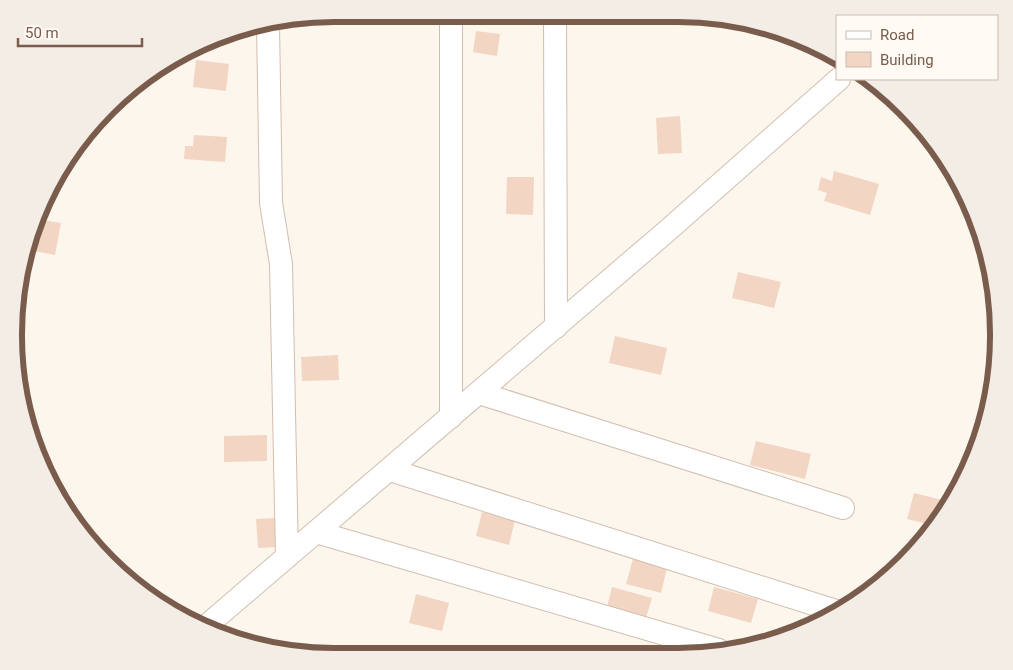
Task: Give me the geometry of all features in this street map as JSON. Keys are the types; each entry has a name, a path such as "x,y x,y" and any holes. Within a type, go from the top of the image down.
{"street":[{"path":"451,22 451,417"},
{"path":"555,22 556,327"},
{"path":"268,30 271,203 281,264 287,557"},
{"path":"211,622 556,327 838,80"},
{"path":"479,393 843,508"},
{"path":"390,470 829,609"},
{"path":"316,532 706,646"}],"building":[{"path":"476,31 500,34 497,56 473,52"},
{"path":"196,60 229,64 226,91 193,87"},
{"path":"680,116 682,153 658,154 656,118"},
{"path":"194,135 227,137 225,162 184,159 185,146 193,146"},
{"path":"834,171 879,184 870,215 824,201 827,193 818,190 821,177 832,181"},
{"path":"507,177 534,177 533,215 506,214"},
{"path":"44,220 61,223 55,255 34,251"},
{"path":"738,272 781,282 774,308 732,298"},
{"path":"615,336 667,348 661,375 609,363"},
{"path":"338,355 339,380 302,381 301,357"},
{"path":"267,435 267,461 224,462 224,436"},
{"path":"756,441 811,454 805,479 750,465"},
{"path":"914,493 943,500 927,524 907,519"},
{"path":"482,512 515,520 509,545 476,536"},
{"path":"275,518 276,547 258,548 256,519"},
{"path":"633,559 667,568 661,593 626,584"},
{"path":"612,587 652,598 646,618 607,607"},
{"path":"714,587 758,599 751,623 708,611"},
{"path":"416,594 449,603 442,631 409,623"}]}
